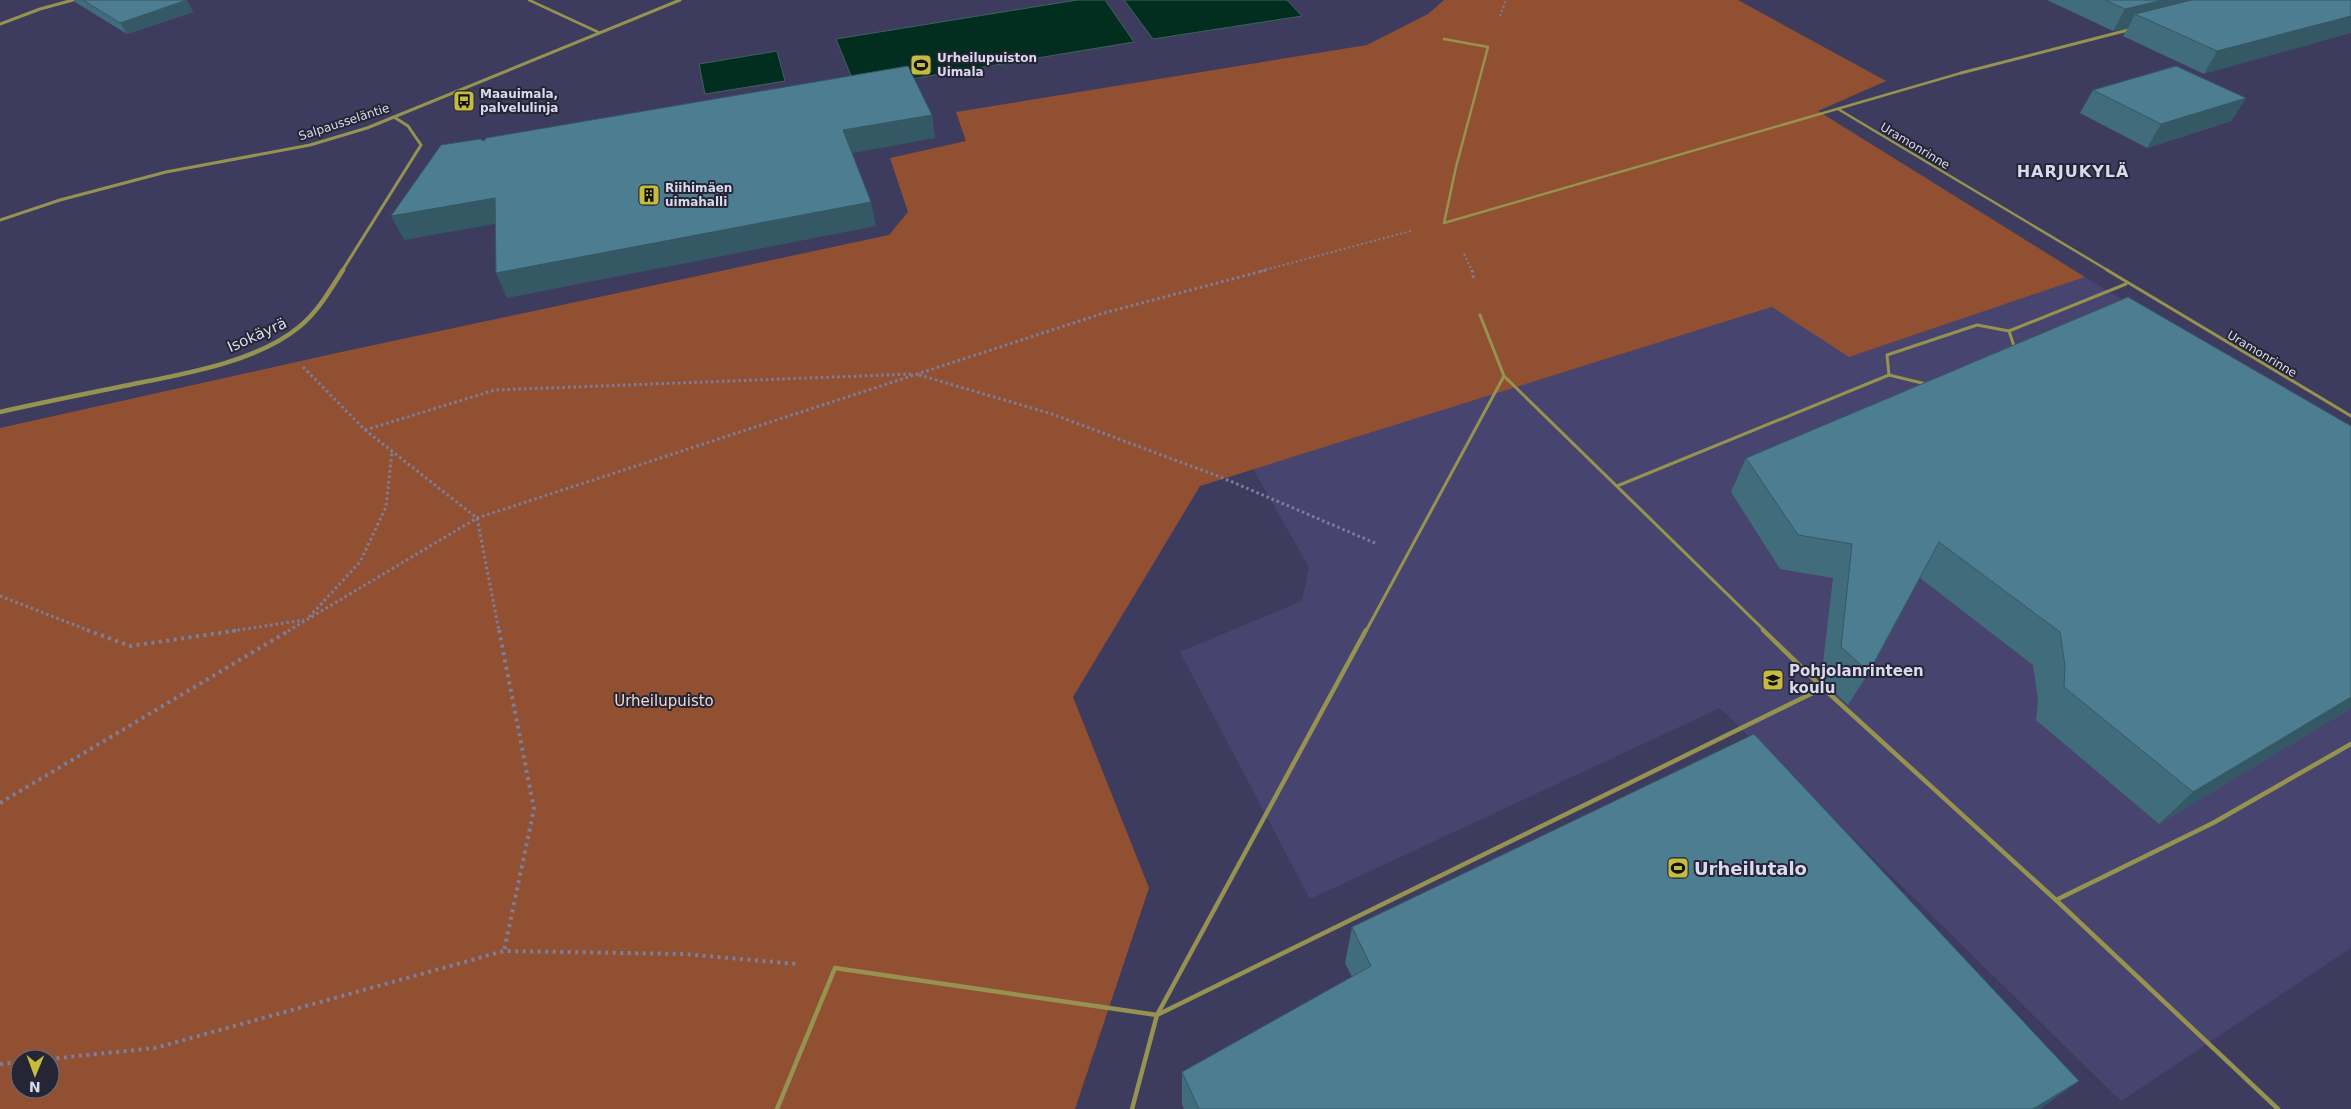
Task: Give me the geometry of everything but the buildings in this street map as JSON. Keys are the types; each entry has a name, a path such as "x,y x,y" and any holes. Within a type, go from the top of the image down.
{"street":[{"path":"0,24 40,9 73,0"},
{"name":"Salpausseläntie","path":"0,220 60,200 166,172 310,145 394,117 680,0"},
{"path":"1961,73 2142,27"},
{"name":"Isokäyrä","path":"0,412 171,376 229,360 278,342 298,329 315,312 421,145 408,126 394,117"}],"lane":[{"path":"529,0 598,32"},
{"path":"1444,39 1488,47 1456,167 1444,223 1961,73"},
{"name":"Uramonrinne","path":"1838,109 2126,284 2351,416"},
{"path":"1889,375 1887,355 1977,325 2009,331 2126,284"},
{"path":"1480,315 1504,376 1823,688 2056,900 2278,1109"},
{"path":"2009,331 2017,354"},
{"path":"1617,486 1889,375 1932,386"},
{"path":"1132,1109 1157,1015 1504,376"},
{"path":"778,1109 834,968 1157,1015 1823,688"},
{"path":"2056,900 2212,823 2351,744"}],"path":[{"path":"0,803 476,518 1104,313 1444,223 1471,265 1480,315"},
{"path":"278,342 365,430 476,518 534,809 504,951"},
{"path":"365,430 496,390 918,374 1061,417 1224,478 1406,557"},
{"path":"0,596 130,646 307,620 360,562 386,507 392,451"},
{"path":"60,1058 155,1048 504,951 684,954 834,968"}],"shaded area":[{"name":"Urheilupuiston Uimala","path":"1077,0 1105,0 1134,42 856,88 836,39"},
{"path":"1124,0 1287,0 1302,16 1153,39"},
{"path":"777,51 785,81 705,94 699,64"},
{"name":"Pohjolanrinteen koulu","path":"2085,277 2351,439 2351,948 2121,1101 1720,708 1310,899 1180,652 1302,601 1309,567 1253,469 1773,307 1849,357"}],"green space":[{"name":"Urheilupuisto","path":"1444,0 1738,0 1886,81 1818,111 2085,277 1849,357 1772,307 1200,486 1073,697 1149,888 1075,1109 0,1109 0,428 332,354 889,235 908,212 890,158 966,141 956,112 1367,45 1428,14"}],"place":[{"name":"Urheilupuiston Uimala","path":"921,65"},
{"name":"Maauimala, palvelulinja","path":"464,101"},
{"name":"Riihimäen uimahalli","path":"649,195"},
{"name":"Pohjolanrinteen koulu","path":"1773,680"},
{"name":"Urheilutalo","path":"1678,868"}],"district":[{"name":"HARJUKYLÄ","path":"2073,171"}]}
